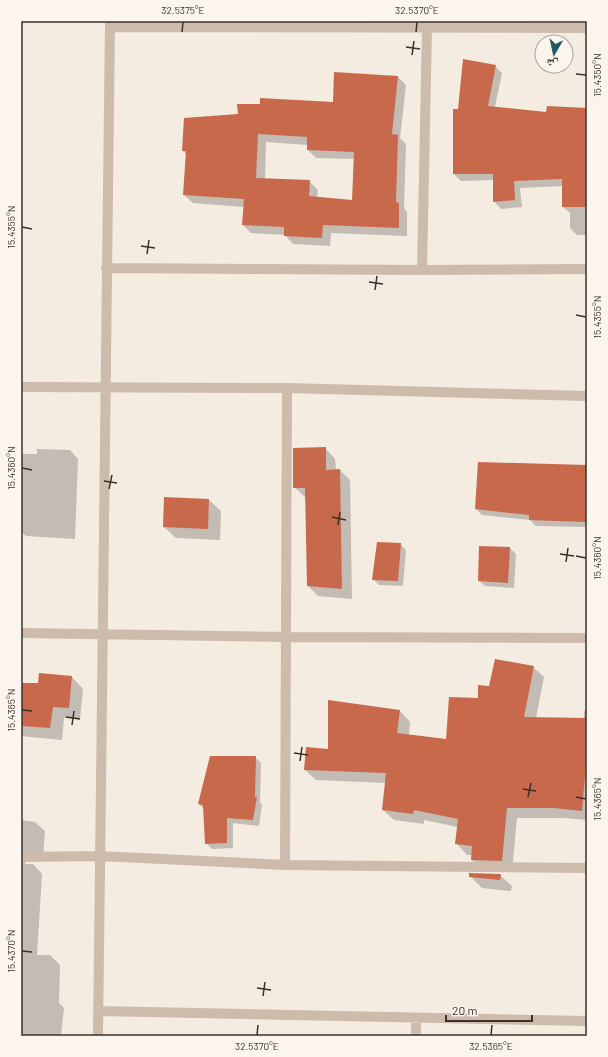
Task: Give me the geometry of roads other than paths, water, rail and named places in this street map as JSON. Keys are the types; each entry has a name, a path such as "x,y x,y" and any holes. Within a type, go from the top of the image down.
{"street":[{"path":"98,1036 110,24 427,28 587,28"},
{"path":"422,270 427,28"},
{"path":"106,268 422,270 587,269"},
{"path":"21,387 287,388 587,396"},
{"path":"285,865 287,388"},
{"path":"21,633 103,633 286,637 587,638"},
{"path":"21,857 99,856 285,865 587,868"},
{"path":"98,1012 587,1021"},
{"path":"416,1018 416,1036"}]}
